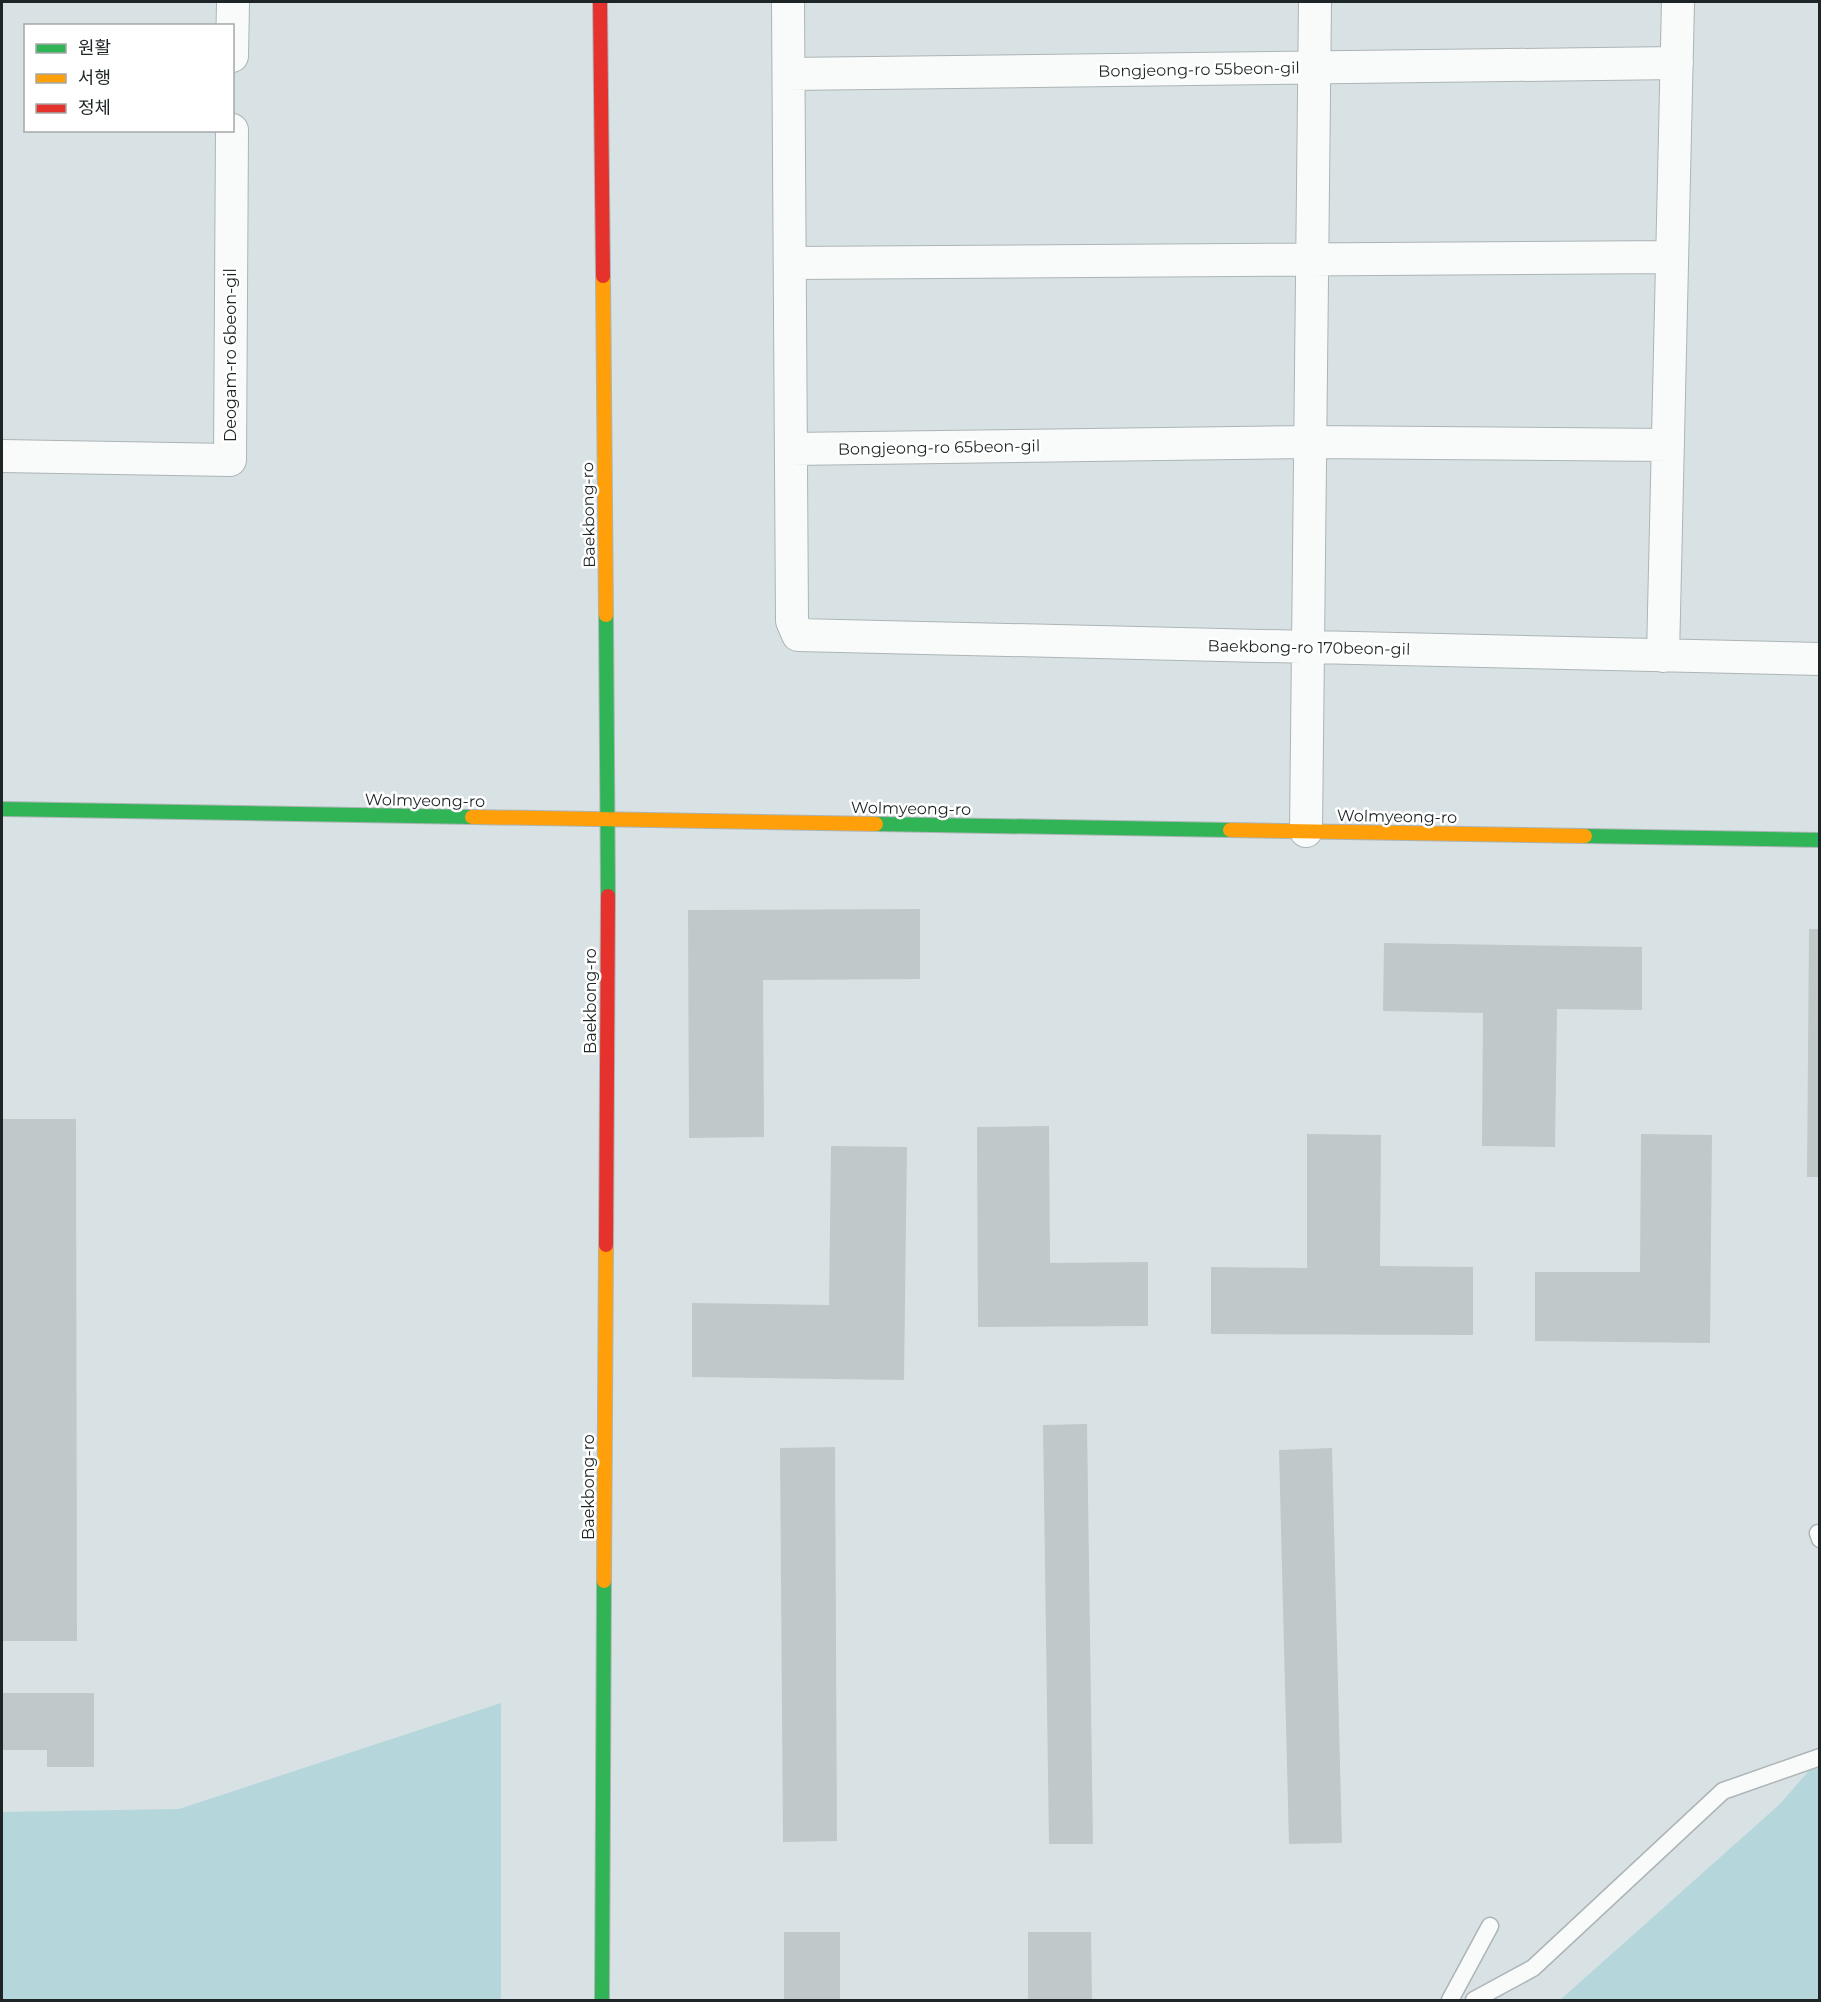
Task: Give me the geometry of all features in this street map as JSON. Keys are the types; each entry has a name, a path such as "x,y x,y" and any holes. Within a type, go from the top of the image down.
{"street":[{"path":"233,2 233,24"},
{"name":"Baekbong-ro","path":"600,2 608,820 602,2001"},
{"path":"788,2 791,449"},
{"name":"Bongjeong-ro 55beon-gil","path":"1306,831 1315,2"},
{"path":"1663,656 1678,2"},
{"name":"Bongjeong-ro 55beon-gil","path":"789,74 1677,63"},
{"name":"Deogam-ro 6beon-gil","path":"2,456 230,459 232,132"},
{"path":"790,263 1672,256"},
{"path":"1310,442 1668,445"},
{"name":"Bongjeong-ro 65beon-gil","path":"791,449 1310,442"},
{"name":"Baekbong-ro 170beon-gil","path":"791,449 792,621 798,635 1820,659"},
{"name":"Wolmyeong-ro","path":"2,809 1820,840"}],"lane":[{"path":"1474,2001 1533,1968 1723,1791 1820,1757"},
{"path":"1450,2001 1490,1926"}],"shaded area":[{"path":"501,1703 501,2000 2,2000 2,1812 179,1809"},
{"path":"1819,1759 1819,2000 1560,2000 1780,1804"}],"building":[{"path":"920,909 920,979 763,980 764,1137 689,1138 688,910"},
{"path":"1809,929 1820,929 1820,1177 1807,1177"},
{"path":"1384,943 1642,947 1642,1010 1557,1009 1555,1147 1482,1146 1483,1013 1383,1011"},
{"path":"2,1119 76,1119 77,1641 2,1641"},
{"path":"1049,1126 1050,1263 1148,1262 1148,1326 978,1327 977,1127"},
{"path":"1307,1134 1381,1135 1380,1266 1473,1267 1473,1335 1211,1334 1211,1267 1307,1268"},
{"path":"1641,1134 1712,1135 1710,1343 1535,1341 1535,1272 1640,1272"},
{"path":"831,1146 907,1147 904,1380 692,1377 692,1303 829,1305"},
{"path":"1087,1424 1093,1844 1049,1844 1043,1425"},
{"path":"835,1447 837,1841 783,1842 780,1448"},
{"path":"1332,1448 1342,1843 1289,1844 1279,1450"},
{"path":"2,1693 94,1693 94,1767 47,1767 47,1750 2,1750"},
{"path":"784,1932 840,1932 840,2000 784,2000"},
{"path":"1028,1932 1091,1932 1092,2000 1028,2000"}],"traffic: fast":[{"path":"606,615 608,896"},
{"path":"2,809 472,817"},
{"path":"876,824 1230,830"},
{"path":"1585,836 1820,840"},
{"path":"602,2000 604,1581"}],"traffic: slow":[{"path":"603,276 606,615"},
{"path":"472,817 876,824"},
{"path":"1230,830 1585,836"},
{"path":"604,1581 606,1245"}],"traffic: jam":[{"path":"600,2 603,276"},
{"path":"606,1245 608,896"}]}
